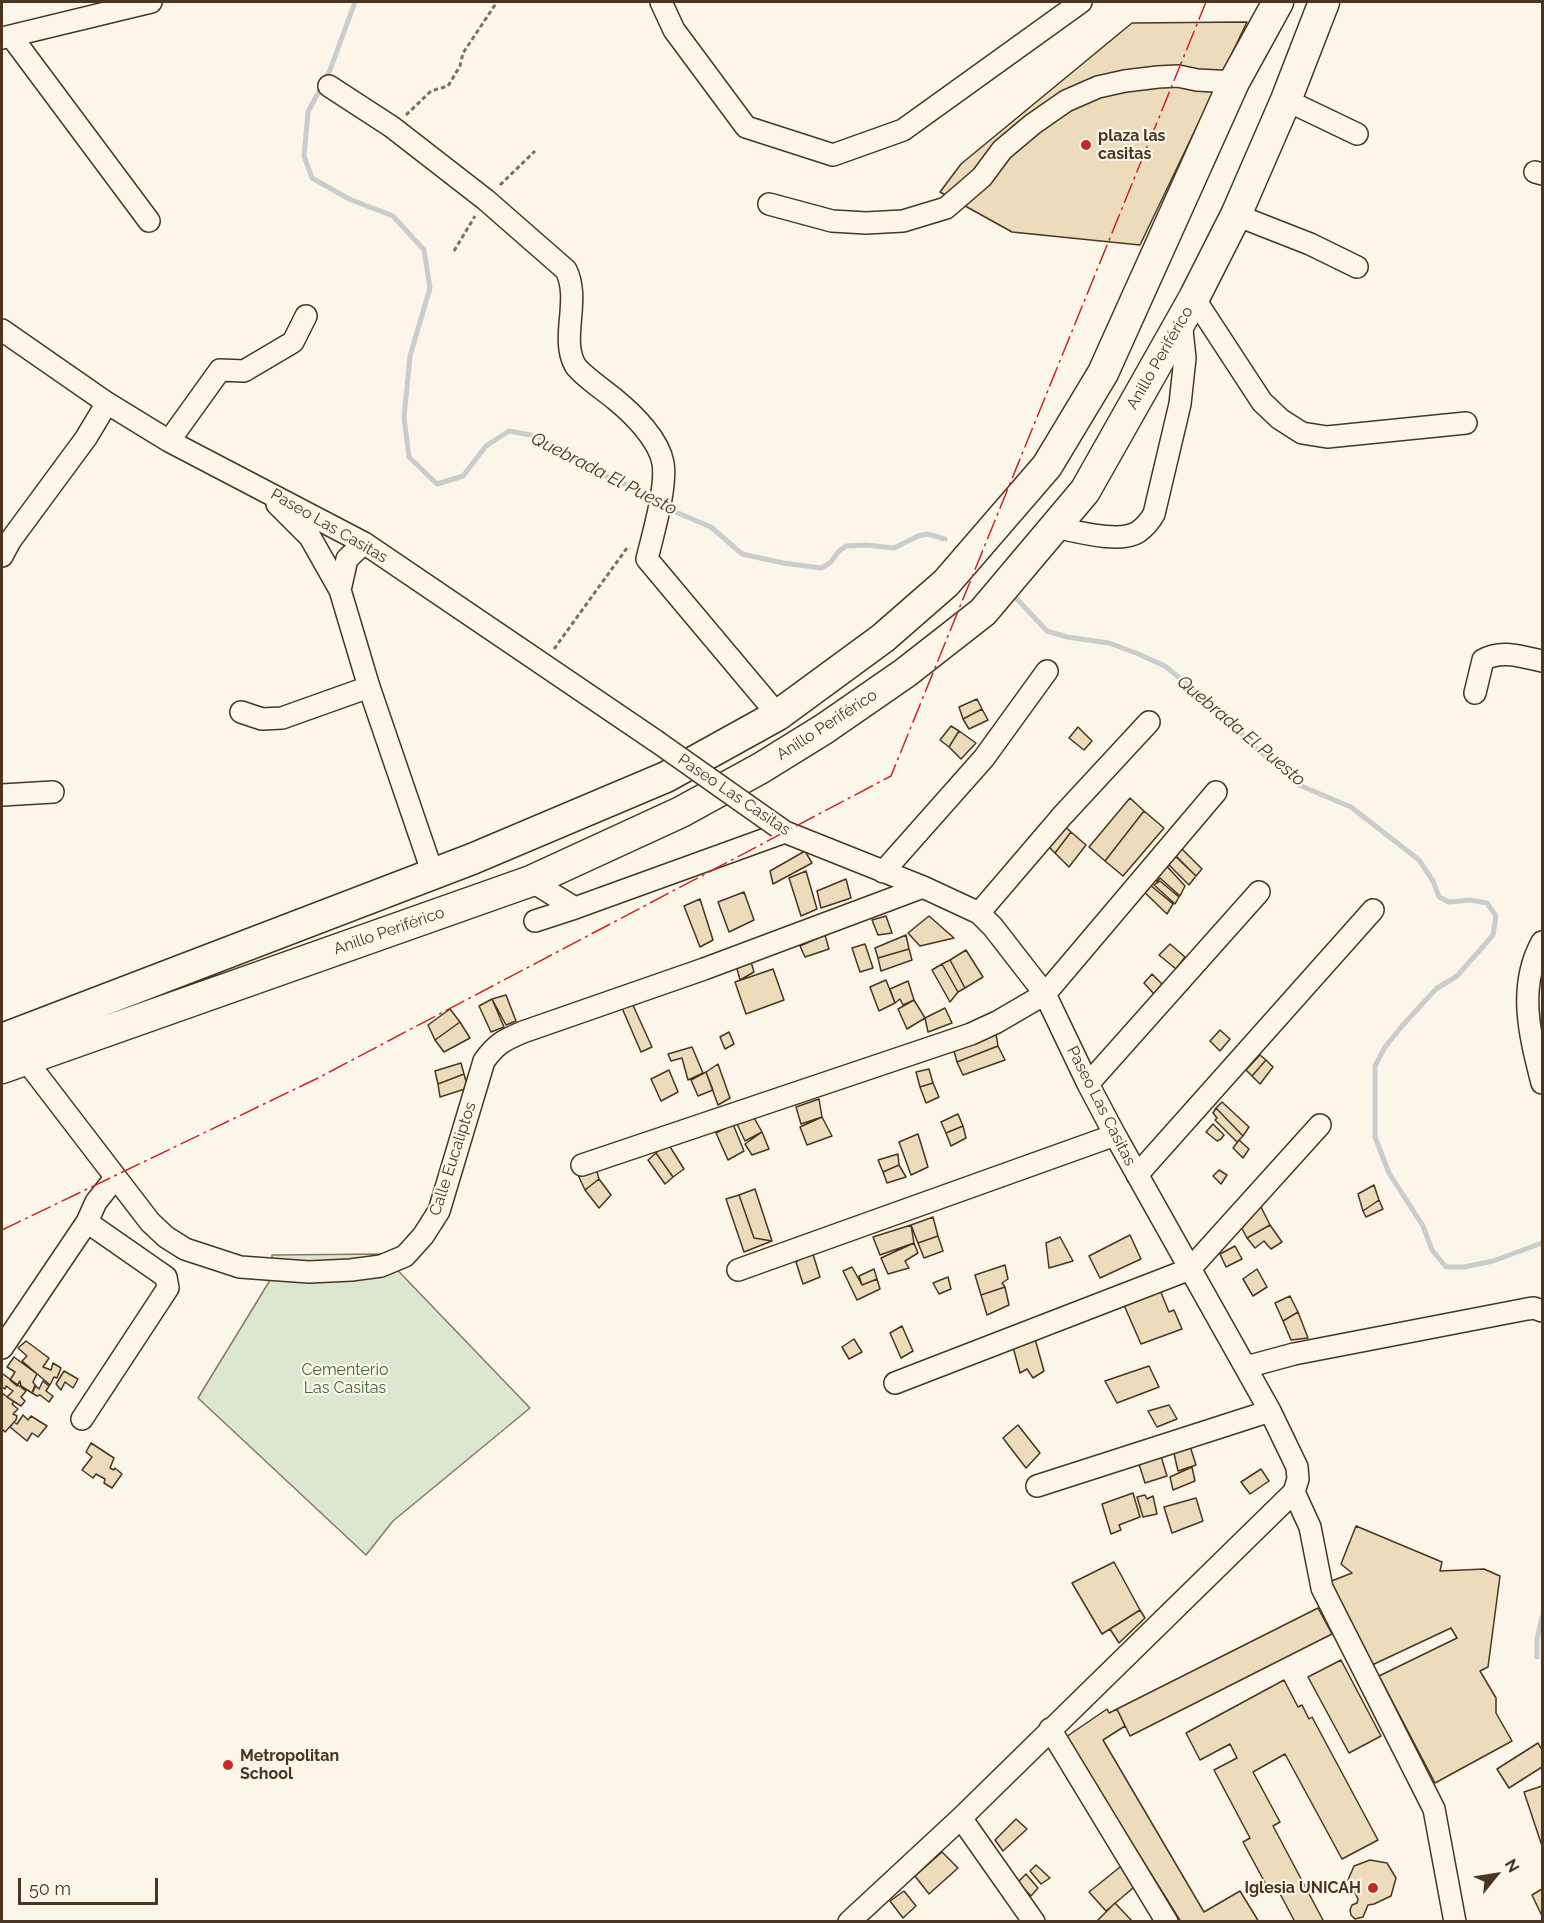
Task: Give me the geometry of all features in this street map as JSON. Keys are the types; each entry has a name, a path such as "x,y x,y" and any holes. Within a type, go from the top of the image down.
{"highway":[{"path":"2,1039 433,874 666,777 778,715 883,638 946,583 1047,466 1103,373 1234,82 1278,2"},
{"name":"Anillo Periférico","path":"14,1064 531,881 681,812 762,768 824,729 905,673 982,612 1085,491 1188,310 1236,215 1286,100 1324,2"}],"street":[{"path":"149,221 6,37 103,7 151,2"},
{"path":"662,2 674,30 746,127 833,155 903,130 1081,2"},
{"path":"769,204 832,221 866,223 903,221 946,208 982,177 1002,150 1033,124 1066,101 1098,87 1125,81 1178,76 1197,80 1234,82"},
{"path":"329,86 392,127 486,200 566,270 571,280 570,335 575,365 581,374 597,384 631,413 647,431 662,461 664,476 647,559 778,715"},
{"path":"1286,100 1357,134"},
{"path":"1236,215 1310,244 1357,267"},
{"path":"1188,310 1262,402 1280,420 1302,433 1327,437 1466,423"},
{"path":"1054,527 1125,537 1138,532 1147,525 1154,514 1180,404 1188,310"},
{"path":"169,441 220,370 244,371 293,342 306,316"},
{"name":"Paseo Las Casitas","path":"2,330 107,403 169,441 364,543 508,639 542,665 656,741 782,830 923,887 979,913 993,927 1045,994 1114,1135 1270,1411 1297,1467 1298,1479 1294,1492"},
{"path":"2,556 10,541 86,438 107,403"},
{"path":"262,488 310,537 340,590 369,687 433,874"},
{"path":"340,590 347,559 364,543"},
{"path":"1475,693 1483,660 1494,654 1510,654 1542,662"},
{"path":"883,872 984,758 1047,671"},
{"path":"242,712 262,719 282,718 369,687"},
{"path":"979,913 1062,816 1149,722"},
{"path":"2,795 53,792"},
{"path":"582,1165 971,1034 997,1022 1045,994 1216,792"},
{"path":"535,921 782,830"},
{"path":"531,881 575,908"},
{"name":"Calle Eucaliptos","path":"14,1064 115,1178 150,1222 166,1237 185,1249 240,1267 309,1272 381,1266 405,1256 423,1236 439,1211 484,1061 493,1048 503,1040 704,969 923,887"},
{"path":"1088,1084 1259,892"},
{"path":"1137,1175 1373,910"},
{"path":"1542,942 1531,970 1527,995 1532,1044 1542,1083"},
{"path":"895,1383 1190,1269 1320,1125"},
{"path":"738,1270 1114,1135"},
{"path":"2,1348 87,1222 96,1202 115,1178"},
{"path":"82,1419 168,1288 166,1277 87,1222"},
{"path":"1246,1367 1294,1354 1527,1309 1534,1308 1542,1311"},
{"path":"1037,1486 1270,1411"},
{"path":"858,1918 1294,1492 1310,1527 1322,1588 1434,1809 1455,1922"},
{"path":"1050,1729 1167,1922"},
{"path":"961,1818 1034,1922"}],"path":[{"path":"392,127 431,91 448,86 460,66 463,53 497,2"},
{"path":"542,665 627,548 647,559"}],"green space":[{"name":"Cementerio Las Casitas","path":"382,1254 530,1408 393,1521 366,1555 198,1398 272,1277 272,1255"}],"building":[{"name":"plaza las casitas","path":"1247,22 1140,245 1012,232 940,192 961,164 1132,23"},
{"path":"977,699 982,709 963,719 959,707"},
{"path":"982,709 988,720 969,729 963,719"},
{"path":"951,726 959,731 949,747 940,740"},
{"path":"1078,727 1092,741 1084,750 1069,738"},
{"path":"959,731 976,743 961,759 949,747"},
{"path":"1130,798 1144,811 1105,861 1089,847"},
{"path":"1144,811 1164,828 1123,876 1105,861"},
{"path":"1059,821 1071,832 1055,853 1044,842"},
{"path":"1071,832 1086,845 1069,867 1055,853"},
{"path":"1179,846 1202,869 1196,876 1173,853"},
{"path":"805,851 812,863 773,884 770,871"},
{"path":"1171,852 1196,876 1189,885 1165,861"},
{"path":"1163,862 1185,886 1180,896 1160,878 1157,882 1151,875"},
{"path":"806,871 817,909 801,916 789,878"},
{"path":"846,879 851,898 821,908 817,891"},
{"path":"1143,879 1173,904 1167,914 1138,886"},
{"path":"1160,881 1179,897 1175,904 1154,885"},
{"path":"744,892 754,920 729,932 718,902"},
{"path":"700,899 713,940 700,947 684,906"},
{"path":"886,916 892,933 878,935 872,920"},
{"path":"929,916 954,938 920,946 908,933"},
{"path":"825,935 829,949 805,957 800,946"},
{"path":"906,935 909,949 878,958 875,948"},
{"path":"865,944 873,968 860,972 852,948"},
{"path":"1170,944 1185,957 1176,969 1159,955"},
{"path":"909,949 912,960 881,971 878,958"},
{"path":"966,950 983,977 965,988 950,960"},
{"path":"749,955 754,972 740,980 735,961"},
{"path":"950,960 965,988 958,992 942,964"},
{"path":"942,964 958,992 950,1002 932,970"},
{"path":"773,969 784,1000 746,1014 735,982"},
{"path":"1152,974 1162,984 1154,994 1144,983"},
{"path":"886,980 895,1003 879,1011 870,987"},
{"path":"908,981 914,1000 903,1005 900,999 895,1003 890,989"},
{"path":"506,995 516,1021 506,1025 492,999"},
{"path":"492,999 504,1027 491,1032 479,1006"},
{"path":"914,1000 925,1018 907,1029 898,1009"},
{"path":"632,1003 652,1047 641,1052 622,1008"},
{"path":"945,1008 952,1023 928,1032 925,1018"},
{"path":"450,1009 460,1022 435,1040 428,1025"},
{"path":"460,1022 470,1038 444,1052 435,1040"},
{"path":"1220,1030 1230,1039 1220,1051 1210,1041"},
{"path":"729,1032 734,1044 725,1049 720,1037"},
{"path":"996,1034 998,1046 957,1062 954,1051"},
{"path":"998,1046 1005,1060 963,1075 957,1062"},
{"path":"692,1047 703,1073 688,1080 682,1058 671,1061 668,1054"},
{"path":"1260,1055 1266,1060 1252,1076 1246,1070"},
{"path":"1266,1060 1273,1067 1260,1084 1252,1076"},
{"path":"461,1063 464,1074 438,1084 435,1071"},
{"path":"718,1064 730,1098 718,1105 706,1072"},
{"path":"929,1069 933,1083 920,1087 916,1072"},
{"path":"669,1070 678,1092 661,1101 651,1079"},
{"path":"706,1072 713,1090 698,1096 691,1080"},
{"path":"464,1074 468,1088 440,1097 438,1084"},
{"path":"933,1083 939,1097 926,1103 920,1087"},
{"path":"819,1099 822,1117 801,1124 796,1107"},
{"path":"1222,1102 1249,1127 1243,1136 1216,1108"},
{"path":"1216,1108 1243,1136 1237,1142 1215,1120 1217,1118 1213,1113"},
{"path":"958,1114 963,1126 946,1133 941,1122"},
{"path":"753,1116 762,1132 745,1141 737,1124"},
{"path":"822,1117 832,1136 807,1145 800,1127"},
{"path":"733,1124 744,1151 728,1160 716,1133"},
{"path":"1213,1124 1224,1135 1217,1141 1206,1132"},
{"path":"963,1126 966,1138 951,1146 946,1133"},
{"path":"762,1132 769,1149 752,1155 745,1144"},
{"path":"918,1134 928,1167 911,1175 899,1142"},
{"path":"1239,1140 1249,1149 1243,1158 1233,1148"},
{"path":"667,1142 684,1169 673,1177 656,1153"},
{"path":"656,1153 673,1177 665,1184 648,1160"},
{"path":"898,1154 899,1165 883,1172 878,1160"},
{"path":"899,1165 906,1177 887,1183 883,1172"},
{"path":"596,1168 599,1179 585,1190 578,1175"},
{"path":"1219,1170 1227,1175 1221,1184 1213,1176"},
{"path":"599,1179 611,1195 599,1208 585,1190"},
{"path":"1374,1185 1379,1200 1363,1211 1358,1194"},
{"path":"755,1189 772,1241 754,1238 739,1195"},
{"path":"739,1195 754,1238 772,1241 744,1252 726,1199"},
{"path":"1379,1200 1383,1209 1366,1217 1363,1211"},
{"path":"1260,1205 1270,1225 1247,1238 1240,1225"},
{"path":"933,1217 938,1236 918,1243 911,1225"},
{"path":"911,1225 914,1243 880,1255 873,1237"},
{"path":"1270,1225 1282,1242 1271,1249 1264,1241 1255,1248 1247,1238"},
{"path":"1130,1235 1141,1259 1100,1278 1089,1256"},
{"path":"938,1236 943,1251 924,1258 918,1243"},
{"path":"1060,1237 1073,1261 1049,1268 1046,1243"},
{"path":"914,1243 918,1253 905,1261 909,1268 888,1274 881,1258"},
{"path":"1235,1246 1242,1259 1226,1267 1220,1254"},
{"path":"812,1251 820,1277 803,1284 796,1262"},
{"path":"1005,1265 1008,1279 1002,1283 1005,1287 981,1295 975,1275"},
{"path":"852,1267 862,1285 877,1279 880,1289 857,1300 843,1271"},
{"path":"874,1269 877,1279 862,1285 859,1276"},
{"path":"1257,1269 1267,1287 1253,1296 1243,1279"},
{"path":"948,1277 951,1289 939,1294 933,1283"},
{"path":"1005,1287 1009,1305 987,1315 981,1295"},
{"path":"1160,1290 1169,1312 1174,1310 1182,1329 1141,1344 1123,1303"},
{"path":"1290,1296 1298,1312 1283,1321 1275,1303"},
{"path":"1298,1312 1308,1338 1291,1340 1283,1321"},
{"path":"902,1326 913,1351 901,1358 890,1333"},
{"path":"854,1339 862,1352 849,1359 842,1347"},
{"path":"1035,1339 1044,1371 1033,1378 1027,1369 1020,1373 1013,1347"},
{"path":"26,1341 49,1358 43,1367 51,1370 53,1363 61,1368 57,1378 54,1377 50,1385 22,1361 27,1356 18,1348"},
{"path":"14,1357 37,1374 33,1382 35,1385 32,1393 21,1386 20,1381 17,1386 10,1380 15,1372 7,1367"},
{"path":"1149,1366 1159,1387 1117,1403 1105,1381"},
{"path":"64,1371 78,1379 73,1388 65,1382 61,1390 56,1384"},
{"path":"3,1374 26,1391 21,1397 25,1401 21,1406 7,1397 13,1391 6,1386 5,1389 2,1387"},
{"path":"43,1381 49,1386 46,1391 53,1396 49,1402 40,1395 32,1393 36,1386 39,1389"},
{"path":"2,1393 14,1402 12,1404 18,1409 13,1414 17,1416 16,1420 5,1432 2,1429"},
{"path":"1169,1405 1177,1419 1157,1427 1148,1411"},
{"path":"23,1415 28,1420 31,1416 47,1426 38,1437 32,1433 27,1441 10,1427 14,1422 17,1424"},
{"path":"1018,1425 1040,1453 1026,1468 1003,1438"},
{"path":"91,1443 114,1458 110,1468 114,1470 115,1468 122,1474 112,1488 104,1483 105,1479 96,1474 93,1478 82,1470 92,1457 86,1452"},
{"path":"1189,1443 1196,1465 1178,1471 1173,1449"},
{"path":"1160,1453 1167,1476 1145,1483 1138,1461"},
{"path":"1192,1467 1195,1481 1173,1490 1170,1477"},
{"path":"1261,1469 1269,1481 1250,1494 1241,1482"},
{"path":"1133,1493 1140,1517 1119,1525 1121,1530 1111,1534 1102,1504"},
{"path":"1145,1495 1147,1499 1153,1496 1157,1514 1143,1517 1137,1497"},
{"path":"1196,1498 1203,1521 1172,1533 1164,1507"},
{"path":"1356,1526 1442,1562 1440,1571 1484,1569 1500,1576 1488,1667 1480,1671 1496,1698 1496,1713 1512,1741 1435,1783 1379,1676 1457,1638 1451,1628 1370,1666 1329,1582 1352,1573 1341,1564"},
{"path":"1114,1562 1140,1610 1102,1634 1072,1583"},
{"path":"1318,1608 1332,1634 1130,1736 1117,1709"},
{"path":"1140,1610 1145,1618 1119,1643 1110,1629"},
{"path":"1341,1660 1381,1736 1349,1753 1308,1677"},
{"path":"1284,1680 1298,1707 1302,1705 1309,1719 1312,1717 1378,1840 1342,1859 1285,1754 1253,1772 1280,1822 1273,1826 1324,1922 1295,1922 1277,1888 1270,1892 1243,1842 1250,1838 1214,1770 1237,1758 1230,1744 1200,1760 1186,1733"},
{"path":"1107,1709 1109,1713 1117,1709 1125,1726 1103,1740 1204,1912 1240,1891 1259,1922 1181,1922 1066,1737"},
{"path":"1538,1743 1542,1750 1542,1767 1509,1788 1497,1769"},
{"path":"1542,1786 1542,1846 1524,1792"},
{"path":"1016,1819 1027,1829 1003,1851 995,1840"},
{"path":"942,1852 958,1868 929,1894 915,1876"},
{"name":"Iglesia UNICAH","path":"1370,1860 1387,1863 1396,1878 1391,1896 1368,1905 1363,1917 1355,1919 1350,1910 1358,1899 1348,1880 1354,1866"},
{"path":"1125,1863 1140,1882 1106,1911 1089,1892"},
{"path":"1036,1865 1050,1878 1041,1884 1030,1871"},
{"path":"1026,1874 1038,1888 1031,1896 1018,1882"},
{"path":"1542,1889 1542,1916 1532,1895"},
{"path":"904,1891 916,1906 903,1918 890,1901"},
{"path":"1115,1903 1132,1921 1096,1922"}],"waterway":[{"name":"Quebrada El Puesto","path":"355,2 330,70 308,112 304,156 312,178 349,199 393,216 424,250 430,288 410,356 404,417 409,457 437,484 463,476 486,446 509,431 536,436 565,450 592,470 631,487 656,502"},
{"name":"Quebrada El Puesto","path":"664,507 711,527 742,554 821,568 830,563 846,546 867,545 894,548 918,536 928,534 945,539"},
{"name":"Quebrada El Puesto","path":"1015,597 1047,631 1067,637 1109,643 1165,666 1226,716 1250,743 1299,785 1351,807 1419,860 1433,881 1439,897 1449,902 1470,900 1487,903 1496,916 1493,935 1457,976 1436,989 1402,1026 1385,1047 1375,1066 1375,1137 1389,1173 1423,1226 1432,1250 1446,1267 1464,1267 1493,1261 1542,1243"},
{"name":"Quebrada El Puesto","path":"1537,1657 1537,1639 1542,1617"}],"power":[{"path":"2,1230 318,1078 891,776 1206,2"}],"place":[{"name":"plaza las casitas","path":"1086,145"},
{"name":"Metropolitan School","path":"228,1765"},
{"name":"Iglesia UNICAH","path":"1373,1888"}]}
